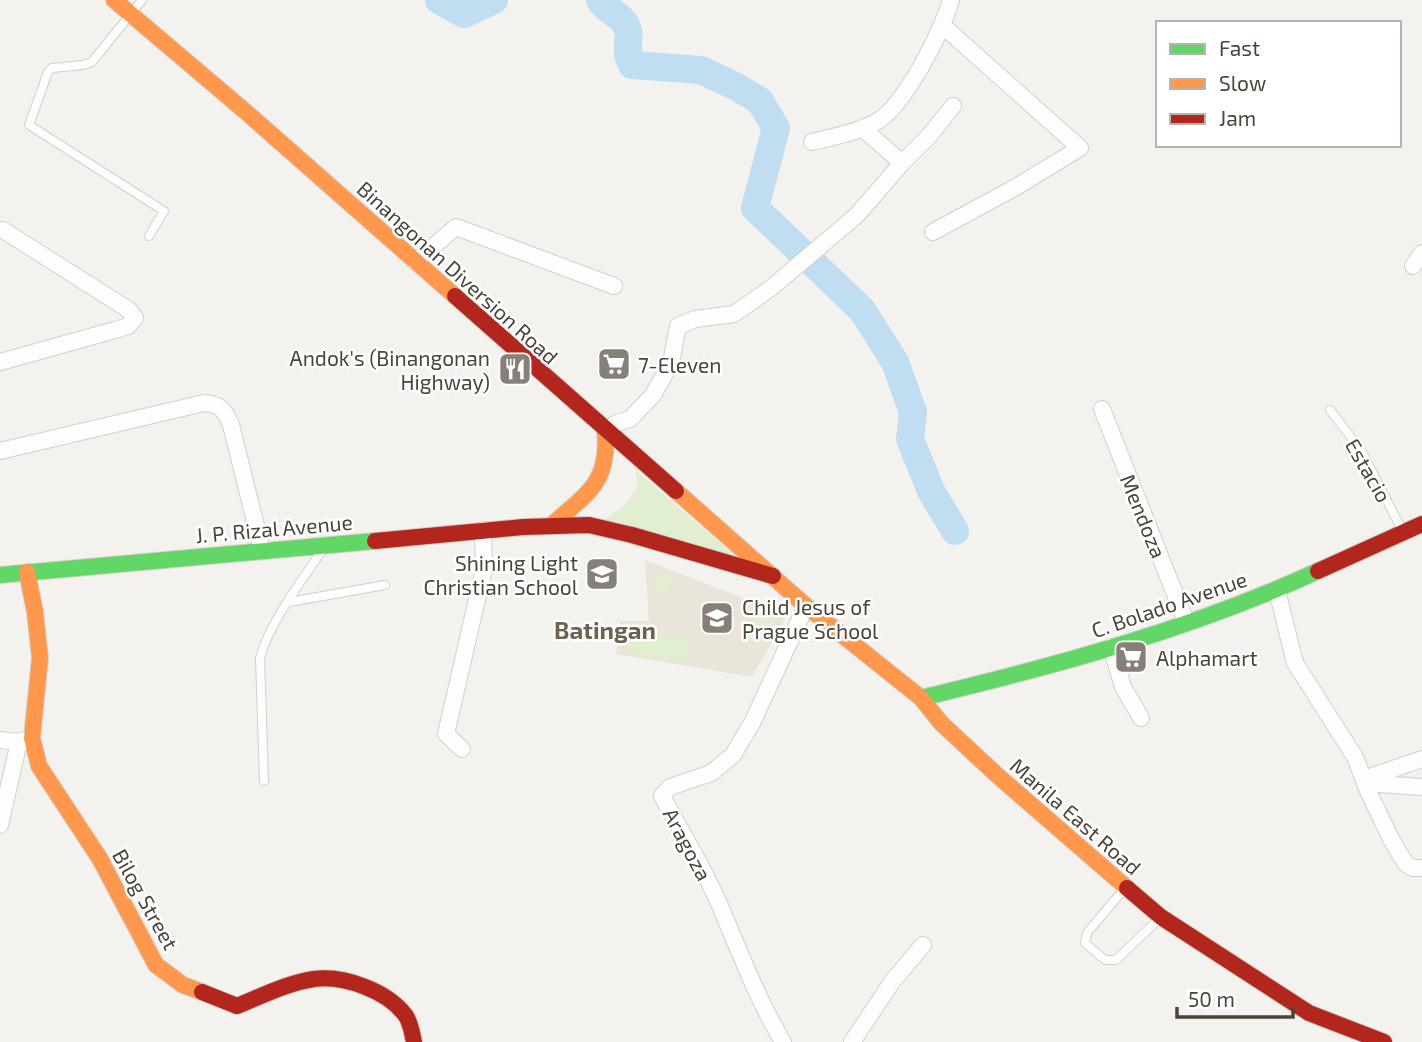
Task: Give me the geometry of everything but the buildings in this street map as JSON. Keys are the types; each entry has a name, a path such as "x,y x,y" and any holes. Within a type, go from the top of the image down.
{"main road":[{"name":"Binangonan Diversion Road","path":"114,0 246,112 773,576"},
{"path":"552,525 597,484 605,461 605,430"},
{"name":"C. Bolado Avenue","path":"921,698 1043,669 1186,622 1277,590 1422,524"},
{"name":"J. P. Rizal Avenue","path":"0,575 484,530 589,525 773,576"},
{"name":"Bilog Street","path":"27,572 40,658 26,740 39,766 100,859 156,965 183,985 237,1006 287,986 317,978 377,991 407,1017 414,1042"},
{"name":"Manila East Road","path":"773,576 806,606 921,698 941,723 998,776 1161,917 1309,1013 1384,1042"}],"street":[{"path":"812,142 876,123 888,114 899,101 942,25 951,0"},
{"path":"933,232 1016,187 1080,148 942,25"},
{"path":"605,430 630,419 653,395 671,363 678,327 695,319 734,314 749,305 856,215 953,106"},
{"path":"862,128 902,163"},
{"path":"415,262 456,227 614,286"},
{"path":"0,230 129,310 135,318 128,326 116,330 0,362"},
{"path":"0,451 204,403 217,404 226,412 231,425 262,550"},
{"name":"Mendoza","path":"1102,409 1186,622"},
{"path":"462,749 446,734 485,569 484,530"},
{"path":"1277,590 1295,663 1355,757 1392,841 1406,864 1413,868 1422,868"},
{"name":"Aragoza","path":"783,1042 760,1003 726,920 662,796 670,787 711,774 733,755 752,721 806,606"},
{"path":"1111,647 1123,687 1140,718"},
{"path":"0,740 26,740 0,825"},
{"path":"1364,781 1422,759"},
{"path":"1364,781 1422,787"},
{"path":"852,1042 892,982 923,945"}],"lane":[{"path":"142,0 92,62 52,68 48,72 29,125 164,211 149,236"},
{"name":"Estacio","path":"1330,410 1362,450 1404,532"},
{"path":"264,781 260,658 263,645 327,544"},
{"path":"289,602 385,585"},
{"path":"1126,887 1087,933 1085,943 1105,960 1116,960 1161,917"}],"shaded area":[{"name":"Child Jesus of Prague School","path":"645,560 787,615 752,677 616,654 620,621 649,621"}],"green space":[{"path":"635,470 748,567 593,526 618,510 633,495 638,487"},
{"path":"656,571 673,576 658,608"},
{"path":"761,610 777,619 762,647 748,638"},
{"path":"630,629 689,638 687,661 627,652"}],"waterway":[{"path":"439,0 464,14 494,0"},
{"path":"600,0 622,19 627,27 628,53 632,65 701,70 760,101 776,128 755,208 862,310 895,362 913,412 910,439 931,491 955,531"}],"traffic: fast":[{"path":"0,575 375,541"},
{"path":"921,698 1122,644 1222,611 1318,571"}],"traffic: slow":[{"path":"114,0 455,296"},
{"path":"552,525 594,486 604,463 605,431"},
{"path":"676,491 806,606 921,698 941,723 998,776 1127,888"},
{"path":"27,572 40,658 32,738 39,766 100,859 156,965 183,985 202,992"}],"traffic: jam":[{"path":"455,296 676,491"},
{"path":"1318,571 1422,524"},
{"path":"375,541 523,527 589,525 773,576"},
{"path":"1127,888 1161,917 1309,1013 1384,1042"},
{"path":"202,992 237,1006 304,981 326,978 352,982 377,992 398,1007 408,1019 414,1042"}],"place":[{"name":"7-Eleven","path":"614,364"},
{"name":"Andok's (Binangonan Highway)","path":"515,369"},
{"name":"Shining Light Christian School","path":"602,574"},
{"name":"Child Jesus of Prague School","path":"717,618"},
{"name":"Alphamart","path":"1131,657"}],"district":[{"name":"Batingan","path":"605,629"}]}
